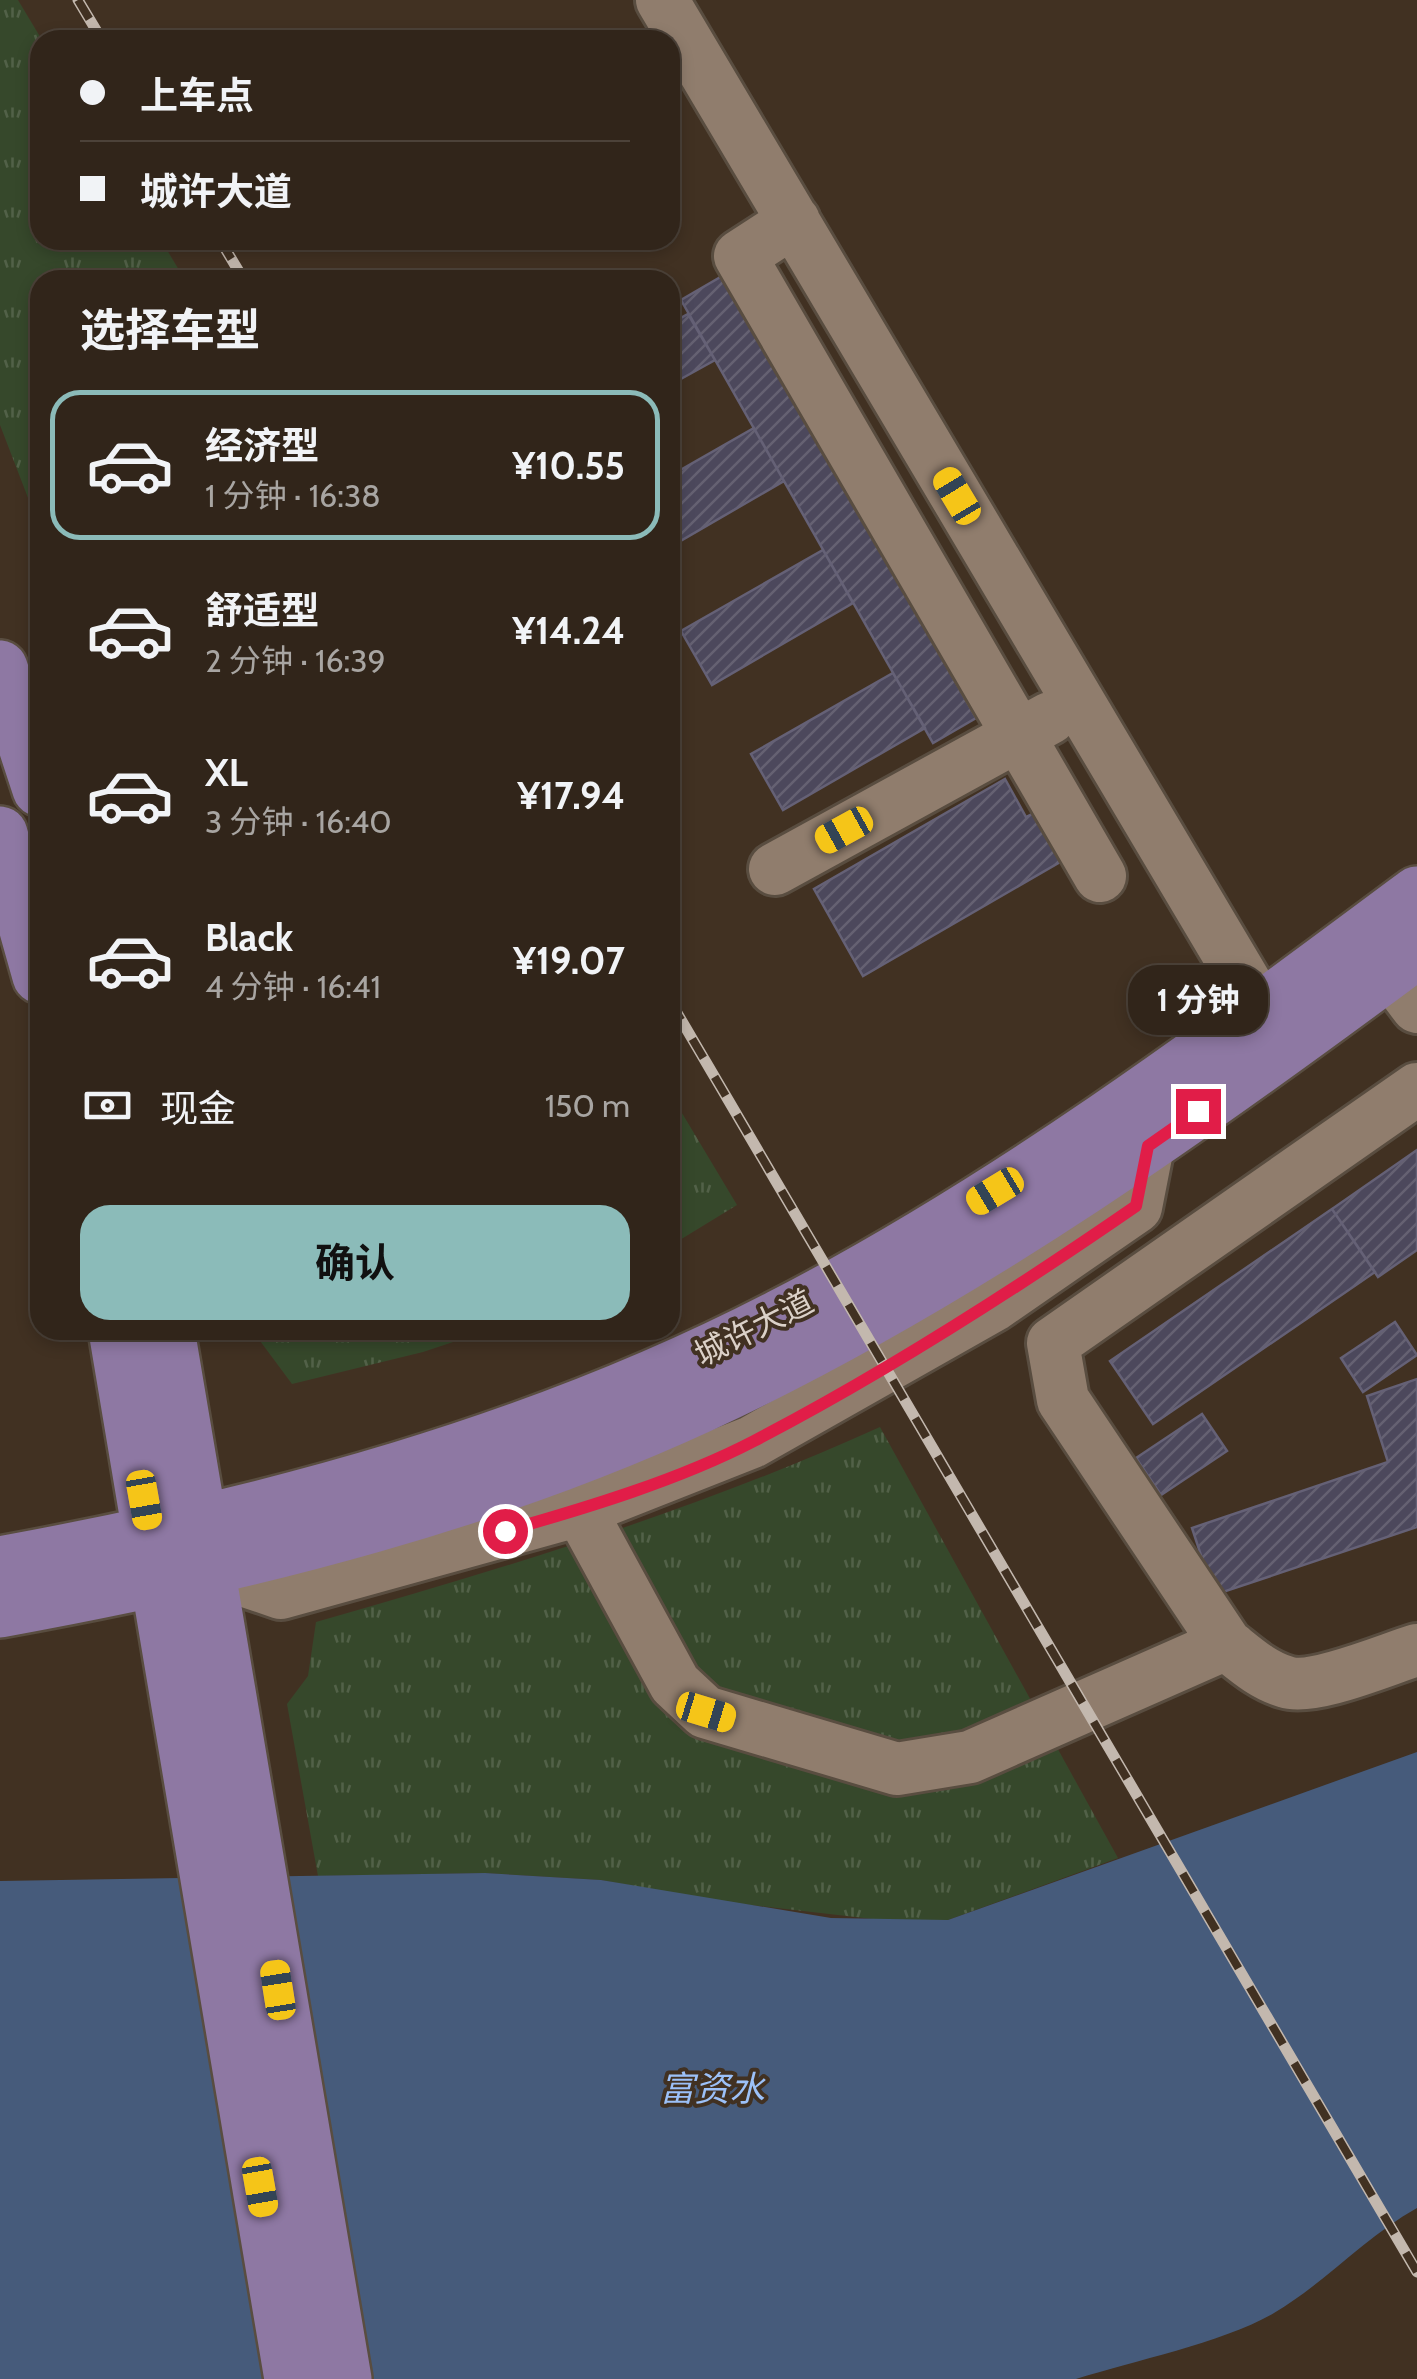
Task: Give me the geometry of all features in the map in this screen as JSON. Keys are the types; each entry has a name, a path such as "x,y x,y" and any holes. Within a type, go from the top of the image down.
{"main road":[{"path":"0,668 30,760"},
{"path":"0,834 30,940"},
{"name":"城许大道","path":"0,1564 336,1535 512,1479 725,1394 874,1317 1148,1146 1417,894"},
{"name":"城许大道","path":"0,1610 179,1551 324,1491 515,1430 706,1353 852,1278 1274,1029 1408,976"},
{"path":"119,1340 179,1551"},
{"path":"168,1340 179,1551 220,1800 292,2379"},
{"path":"220,1800 344,2379"}],"street":[{"path":"662,0 680,30"},
{"path":"680,30 1274,1029"},
{"path":"794,221 740,256 1100,876"},
{"path":"775,868 1080,701"},
{"path":"1417,1089 1053,1344 1063,1400 1226,1644 1257,1669 1291,1684 1329,1678 1417,1650"},
{"path":"179,1551 280,1594 580,1510 752,1442 994,1304 1136,1206 1148,1146"},
{"path":"580,1510 676,1684 706,1712 896,1768 970,1757 1226,1644"}],"green space":[{"path":"0,0 18,0 36,30 30,30 30,250 167,250 179,270 30,270 30,503 0,425"},
{"path":"680,1110 737,1205 680,1240"},
{"path":"259,1340 459,1340 423,1352 292,1384"},
{"path":"880,1427 1118,1858 948,1920 890,1921 715,1901 601,1880 485,1873 318,1876 287,1704 308,1676 316,1622 672,1511"}],"water":[{"name":"富资水","path":"1417,1752 1417,2208 1293,2301 1253,2324 1076,2379 0,2379 0,1881 485,1873 601,1880 831,1918 948,1920"}],"building":[{"path":"724,275 976,718 933,743 681,300"},
{"path":"688,314 715,360 680,379 680,318"},
{"path":"754,428 784,481 680,541 680,470"},
{"path":"823,550 853,603 712,685 681,631"},
{"path":"893,673 925,728 783,810 751,754"},
{"path":"1005,779 1026,817 1040,810 1067,858 863,976 814,889"},
{"path":"1417,1150 1417,1250 1378,1277 1332,1209"},
{"path":"1332,1209 1375,1272 1153,1424 1110,1361"},
{"path":"1395,1322 1417,1355 1363,1392 1341,1358"},
{"path":"1417,1379 1417,1527 1214,1595 1192,1528 1388,1462 1367,1396"},
{"path":"1202,1414 1227,1451 1161,1495 1136,1458"}],"railway":[{"path":"78,0 96,30"},
{"path":"226,250 238,270"},
{"path":"680,1018 1417,2272"}],"route":[{"path":"505,1531 580,1510 752,1442 994,1304 1136,1206 1148,1146 1198,1111"}]}
